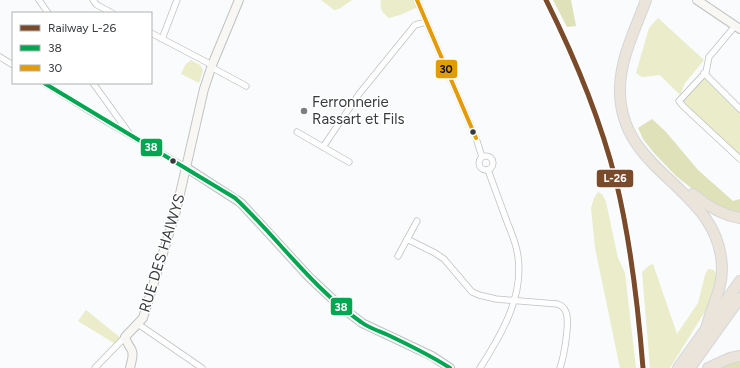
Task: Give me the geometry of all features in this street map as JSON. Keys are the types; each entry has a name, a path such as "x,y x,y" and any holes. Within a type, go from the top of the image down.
{"highway":[{"path":"646,0 624,61 620,88 621,109 628,131 642,152 667,179 700,210 710,223 717,239 722,268 721,281 718,295 708,319 706,330"},
{"path":"652,0 632,50 626,76 626,110 633,130 638,140 655,160 693,194 712,209 730,217 740,218"},
{"path":"678,368 740,281"},
{"path":"690,368 740,298"},
{"path":"708,368 730,358 740,356"}],"street":[{"path":"39,0 47,12"},
{"path":"93,0 97,5 110,12"},
{"path":"162,38 177,0"},
{"name":"RUE DES HAIWYS","path":"95,368 143,318 170,235 204,89 211,66 239,0"},
{"path":"417,0 473,131 482,157 479,160 480,167 484,170 488,170"},
{"path":"698,0 737,28 709,56 707,69 704,74 679,101 740,159"},
{"path":"323,147 345,112 363,88 416,25 426,22"},
{"path":"152,33 246,86"},
{"path":"0,57 12,63"},
{"path":"704,74 740,109"},
{"path":"46,84 186,168 241,203 309,277 352,316 362,323 432,356 450,368"},
{"path":"94,84 131,136"},
{"path":"297,132 349,162"},
{"path":"482,157 489,157 492,160 493,165 488,170"},
{"path":"480,368 497,341 510,315 515,300 519,272 517,251 488,170"},
{"path":"398,256 417,221"},
{"path":"407,239 444,259 472,292 496,299 557,304 564,308 567,319 566,341 560,368"},
{"path":"138,324 202,368"},
{"path":"125,337 126,343 132,351 133,356 130,368"}],"green space":[{"path":"321,0 352,0 339,9 334,10"},
{"path":"381,0 417,0 420,6 389,18 382,10"},
{"path":"553,0 571,0 576,26 567,27"},
{"path":"658,18 704,60 685,83 680,95 660,75 642,77 636,73 649,28"},
{"path":"191,60 200,65 203,70 199,83 181,74 185,65"},
{"path":"705,78 740,112 740,156 683,103 685,97"},
{"path":"652,119 666,132 698,170 733,201 740,199 740,215 712,204 676,176 654,153 643,139 638,128"},
{"path":"598,192 602,194 606,202 618,258 625,273 636,368 620,368 595,248 591,208 594,198"},
{"path":"653,264 677,334 698,303 708,269 714,270 717,277 712,300 670,368 650,368 642,272"},
{"path":"86,310 122,339 117,345 78,321"},
{"path":"740,359 740,368 713,368"}],"rail line":[{"name":"L-26","path":"546,0 586,89 610,158 626,228 639,321 643,368"}],"transit line":[{"name":"30","path":"417,0 476,138"},
{"name":"38","path":"46,84 235,198 251,213 311,278 343,309 367,326 412,346 450,368"}],"place":[{"name":"Ferronnerie Rassart et Fils","path":"304,111"}]}
